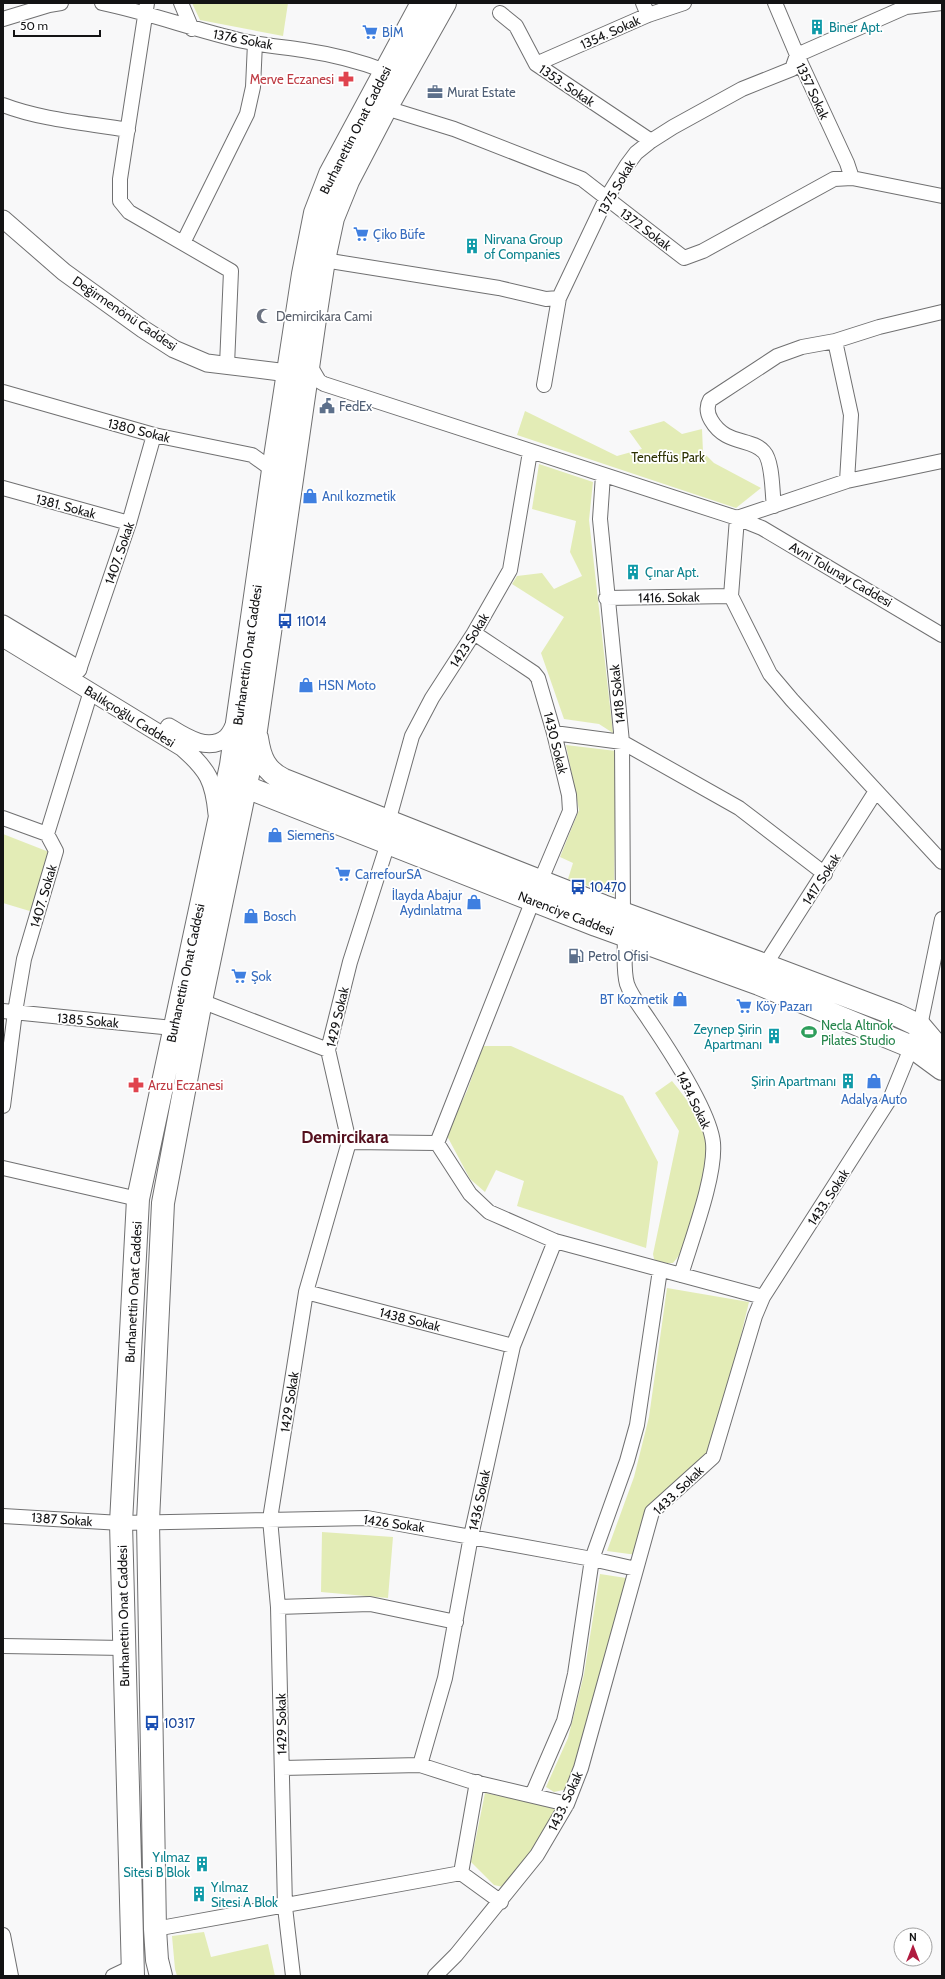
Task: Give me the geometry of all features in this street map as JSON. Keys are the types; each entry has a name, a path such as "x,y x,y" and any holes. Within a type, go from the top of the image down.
{"main road":[{"name":"Burhanettin Onat Caddesi","path":"126,1973 124,1648 121,1523 138,1199 173,1028 231,765 273,470 305,261 315,213 330,174 422,3"},
{"name":"Burhanettin Onat Caddesi","path":"161,1976 157,1960 155,1929 148,1521 163,1202 201,1001 256,733 324,260 334,218 348,181 386,108 445,3"},
{"name":"Narenciye Caddesi","path":"256,733 260,755 264,765 274,775 388,833"},
{"path":"231,765 246,787"},
{"name":"Narenciye Caddesi","path":"246,787 388,833 537,891 625,936 759,984 912,1047"},
{"name":"Narenciye Caddesi","path":"537,891 623,914 765,965 920,1026"},
{"path":"920,1026 942,1052"},
{"path":"912,1047 942,1069"}],"street":[{"path":"3,19 49,5 61,3"},
{"name":"1376 Sokak","path":"102,3 146,8 192,29 255,43 304,50 367,64 385,71"},
{"path":"182,3 192,29"},
{"name":"1354. Sokak","path":"536,64 646,9 684,3"},
{"name":"1357 Sokak","path":"776,3 797,55 847,163 852,178"},
{"path":"797,55 905,5 942,3"},
{"path":"146,8 120,179 120,201 129,212 231,271 227,365"},
{"name":"1353. Sokak","path":"500,13 516,26 536,64 651,141"},
{"path":"183,243 247,114 253,87 255,43"},
{"name":"1375 Sokak","path":"544,385 559,298 606,199 636,153 651,141 742,89 792,69 797,55"},
{"path":"3,105 14,110 128,130"},
{"name":"1372 Sokak","path":"386,108 454,129 582,179 684,258 703,251 834,179 852,178"},
{"path":"852,178 942,196"},
{"name":"Değirmenönü Caddesi","path":"3,218 64,272 143,329 174,349 207,363 288,373"},
{"path":"324,260 499,288 546,299 559,298"},
{"path":"774,506 767,456 758,447 721,433 709,418 708,404 710,400 778,356 802,347 835,341 879,327 942,312"},
{"path":"835,341 851,415 847,481"},
{"name":"Avni Tolunay Caddesi","path":"309,364 319,381 324,384 737,518 762,528 942,635"},
{"name":"1380 Sokak","path":"3,392 154,435 252,455 273,470"},
{"name":"1407. Sokak","path":"79,670 129,524 154,435"},
{"name":"1423 Sokak","path":"388,833 412,736 432,698 474,633 510,570 530,452"},
{"path":"942,461 847,481 737,518 731,596 770,674 792,700 942,862"},
{"name":"1418 Sokak","path":"603,475 600,519 606,598 622,742 623,914"},
{"name":"1381. Sokak","path":"3,488 129,524"},
{"name":"1416. Sokak","path":"606,598 731,596"},
{"name":"Balıkçıoğlu Caddesi","path":"3,624 176,731 194,741 204,744 231,765"},
{"name":"1430 Sokak","path":"437,1143 570,811 569,795 538,678 534,673 474,633"},
{"name":"Balıkçıoğlu Caddesi","path":"3,638 171,740 194,757 210,779 214,790 218,824"},
{"path":"3,818 46,834 91,691"},
{"path":"204,744 218,741 227,737 239,717"},
{"path":"554,734 622,742 739,808 824,874"},
{"name":"1417 Sokak","path":"765,965 876,791"},
{"name":"1429 Sokak","path":"292,1976 285,1907 278,1607 270,1519 306,1292 349,1142 328,1050 350,962 388,833"},
{"name":"1407. Sokak","path":"3,1106 9,1012 56,851 46,834"},
{"path":"912,1047 920,1026 942,919"},
{"name":"1434 Sokak","path":"625,936 627,984 667,1047 702,1110 710,1130 713,1144 711,1168 705,1193 681,1275"},
{"path":"201,1001 328,1050"},
{"name":"1385 Sokak","path":"9,1012 173,1028"},
{"name":"1433. Sokak","path":"435,1976 456,1955 501,1902 537,1855 567,1804 581,1768 652,1512 713,1456 762,1297 891,1097 912,1047"},
{"path":"349,1142 437,1143 470,1194 489,1212 555,1241 762,1297"},
{"path":"3,1168 138,1199"},
{"name":"1436 Sokak","path":"420,1765 445,1678 471,1536 513,1346 555,1241"},
{"path":"532,1795 564,1721 575,1674 592,1559 627,1461 637,1425 660,1270"},
{"name":"1438 Sokak","path":"306,1292 513,1346"},
{"name":"1387 Sokak","path":"3,1516 121,1523 148,1521"},
{"name":"1426 Sokak","path":"148,1521 367,1518 592,1559 636,1570"},
{"path":"278,1607 370,1604 456,1622"},
{"path":"3,1646 124,1648"},
{"path":"282,1768 420,1765 477,1782 567,1804"},
{"path":"461,1873 477,1782"},
{"path":"155,1929 285,1907 461,1873 501,1902"},
{"path":"3,1935 11,1976"}],"green space":[{"path":"192,3 288,3 283,36 200,20"},
{"name":"Teneffüs Park","path":"525,411 617,456 642,449 629,431 664,421 682,434 702,429 703,452 714,463 761,488 736,508 517,435"},
{"path":"539,464 593,482 589,520 613,733 599,724 564,719 541,653 564,617 512,584 517,576 542,573 554,589 582,576 570,552 576,521 532,509"},
{"path":"566,745 616,751 614,895 568,879 573,863 560,857 579,810"},
{"path":"3,834 49,852 33,912 3,903"},
{"path":"483,1046 511,1046 623,1096 658,1162 646,1248 517,1206 524,1181 496,1170 485,1192 470,1179 446,1134 467,1091"},
{"path":"672,1081 693,1110 703,1131 706,1142 707,1166 683,1248 673,1263 665,1263 654,1259 653,1254 679,1131 655,1093"},
{"path":"667,1288 749,1302 716,1438 708,1452 653,1502 637,1555 607,1551 634,1477 649,1417"},
{"path":"322,1532 393,1537 388,1598 321,1592"},
{"path":"600,1574 626,1578 577,1775 568,1789 554,1792 546,1787 568,1738 584,1674"},
{"path":"485,1793 540,1804 557,1810 553,1823 503,1887 494,1885 471,1862"},
{"path":"204,1932 211,1957 268,1944 275,1976 177,1976 172,1936"}],"place":[{"name":"Biner Apt.","path":"817,27"},
{"name":"BİM","path":"370,32"},
{"name":"Merve Eczanesi","path":"346,79"},
{"name":"Murat Estate","path":"435,92"},
{"name":"Çiko Büfe","path":"361,234"},
{"name":"Nirvana Group of Companies","path":"472,246"},
{"name":"Demircikara Cami","path":"264,316"},
{"name":"FedEx","path":"327,406"},
{"name":"Anıl kozmetik","path":"310,496"},
{"name":"Çınar Apt.","path":"633,572"},
{"name":"11014","path":"285,621"},
{"name":"HSN Moto","path":"306,685"},
{"name":"Siemens","path":"275,835"},
{"name":"CarrefourSA","path":"343,874"},
{"name":"10470","path":"578,887"},
{"name":"İlayda Abajur Aydınlatma","path":"474,902"},
{"name":"Bosch","path":"251,916"},
{"name":"Petrol Ofisi","path":"576,956"},
{"name":"Şok","path":"239,976"},
{"name":"BT Kozmetik","path":"680,999"},
{"name":"Köy Pazarı","path":"744,1006"},
{"name":"Necla Altınok Pilates Studio","path":"809,1032"},
{"name":"Zeynep Şirin Apartmanı","path":"774,1036"},
{"name":"Şirin Apartmanı","path":"848,1081"},
{"name":"Adalya Auto","path":"874,1081"},
{"name":"Arzu Eczanesi","path":"136,1085"},
{"name":"10317","path":"152,1723"},
{"name":"Yılmaz Sitesi B Blok","path":"202,1864"},
{"name":"Yılmaz Sitesi A Blok","path":"199,1894"}],"district":[{"name":"Demircikara","path":"345,1137"}]}
